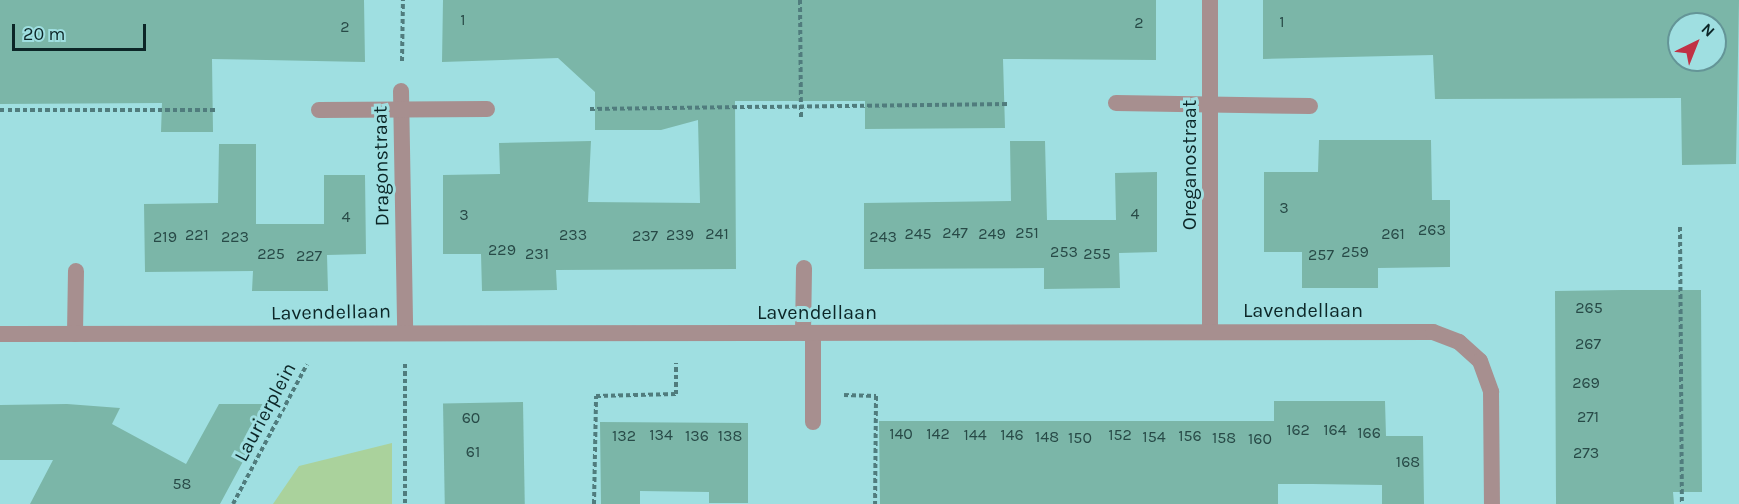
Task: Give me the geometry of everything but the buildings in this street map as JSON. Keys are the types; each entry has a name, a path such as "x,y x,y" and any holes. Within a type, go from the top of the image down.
{"street":[{"name":"Oreganostraat","path":"1210,0 1210,331"},
{"name":"Dragonstraat","path":"401,91 405,331"},
{"path":"1116,104 1310,106"},
{"path":"319,110 487,109"},
{"path":"804,268 813,422"},
{"path":"75,334 76,271"},
{"name":"Lavendellaan","path":"0,334 324,334 405,331 1433,332 1459,342 1480,361 1491,392 1492,504"}],"path":[{"name":"Dragonstraat","path":"401,91 402,0"},
{"path":"800,0 801,118"},
{"path":"590,109 1009,104"},
{"path":"0,110 216,110"},
{"path":"1680,227 1682,504"},
{"path":"405,331 405,504"},
{"path":"594,504 596,396 676,394 675,333"},
{"name":"Laurierplein","path":"233,504 324,334"},
{"path":"813,395 876,396 875,504"}],"green space":[{"path":"392,443 392,504 273,504 299,466"}]}
